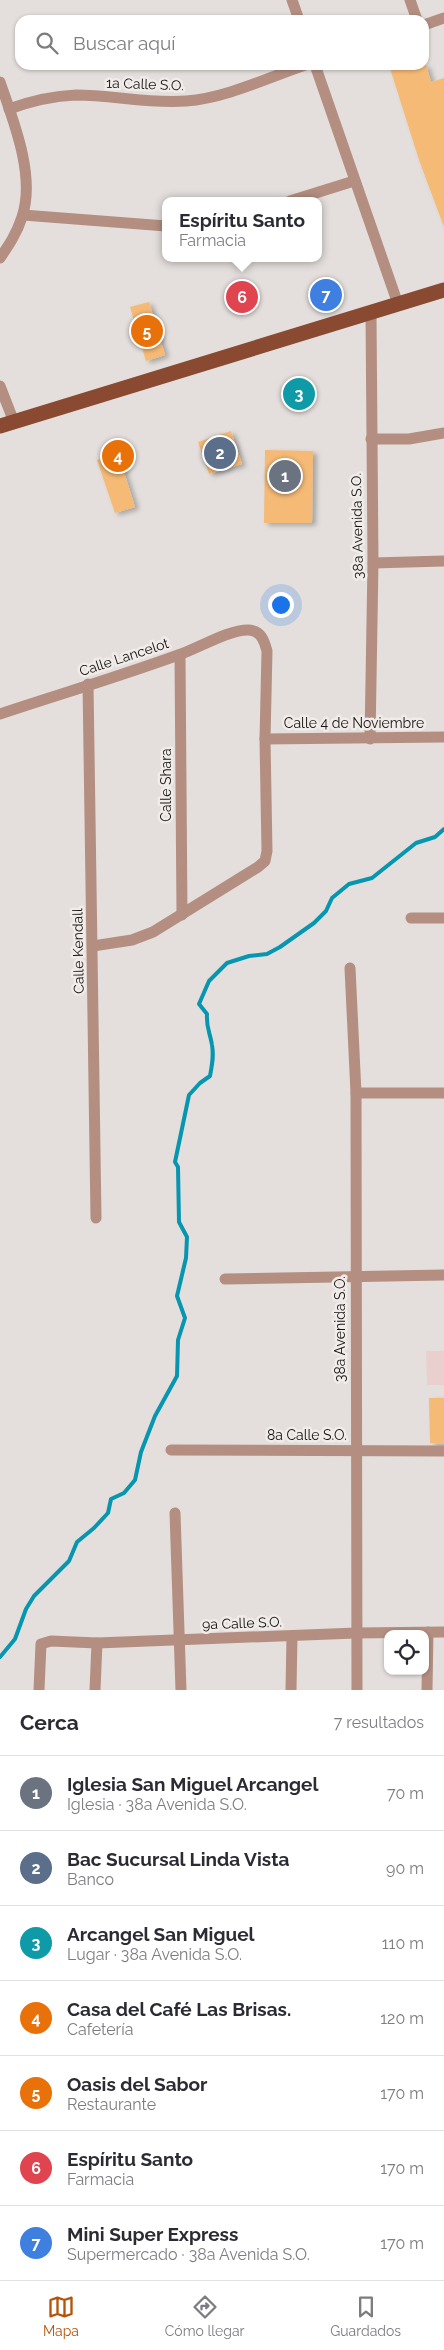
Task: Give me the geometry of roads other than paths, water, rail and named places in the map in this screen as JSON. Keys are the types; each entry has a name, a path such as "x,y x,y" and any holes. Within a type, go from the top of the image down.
{"main road":[{"path":"7,424 444,290"}],"street":[{"path":"292,0 297,15"},
{"path":"410,0 415,15"},
{"path":"429,23 444,18"},
{"name":"1a Calle S.O.","path":"9,109 40,98 76,95 160,102 187,101 216,96 291,70"},
{"path":"317,70 398,304"},
{"path":"0,82 22,154 25,172 23,215 14,238 0,258"},
{"path":"303,197 354,181"},
{"path":"23,215 162,226"},
{"name":"38a Avenida S.O.","path":"370,740 374,563 371,439 371,313"},
{"path":"0,386 7,424"},
{"path":"371,439 409,439 444,434"},
{"path":"374,563 444,561"},
{"name":"Calle Lancelot","path":"0,714 180,655 235,633 248,630 258,632 264,639 267,651 265,739"},
{"name":"Calle Shara","path":"180,655 182,914"},
{"name":"Calle Kendall","path":"88,684 96,1218"},
{"name":"Calle 4 de Noviembre","path":"265,739 370,740 444,737"},
{"path":"93,946 132,940 152,932 258,867 264,860 267,852 265,739"},
{"path":"411,918 444,918"},
{"name":"38a Avenida S.O.","path":"350,968 356,1093 356,1690"},
{"path":"356,1093 444,1093"},
{"path":"225,1279 444,1275"},
{"name":"8a Calle S.O.","path":"171,1450 444,1451"},
{"path":"175,1513 181,1690"},
{"name":"9a Calle S.O.","path":"429,1632 444,1632"},
{"name":"9a Calle S.O.","path":"39,1690 41,1644 51,1641 97,1644 384,1633"},
{"path":"291,1690 292,1636"},
{"path":"95,1690 97,1644"},
{"path":"427,1675 427,1690"}],"waterway":[{"path":"0,1657 15,1639 26,1609 34,1596 69,1561 77,1542 108,1513 111,1499 124,1493 135,1480 141,1452 155,1416 177,1376 178,1340 185,1318 177,1296 186,1258 187,1237 179,1222 178,1167 175,1162 189,1095 200,1083 210,1076 213,1057 212,1045 207,1014 199,1004 209,981 227,963 249,956 267,954 280,947 314,923 326,911 332,898 349,884 372,878 416,843 435,837 444,829"}],"place":[{"name":"Mini Super Express","path":"326,295"},
{"name":"Espíritu Santo","path":"242,297"},
{"name":"Oasis del Sabor","path":"147,331"},
{"name":"Arcangel San Miguel","path":"299,394"},
{"name":"Bac Sucursal Linda Vista","path":"220,453"},
{"name":"Casa del Café Las Brisas.","path":"118,456"},
{"name":"Iglesia San Miguel Arcangel","path":"285,476"}]}
